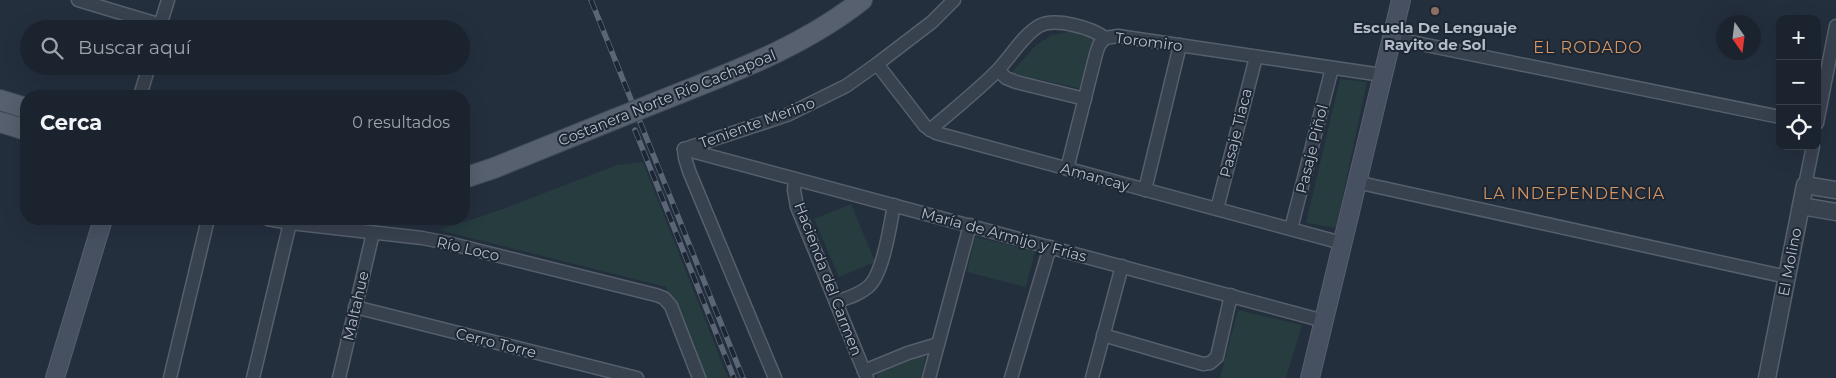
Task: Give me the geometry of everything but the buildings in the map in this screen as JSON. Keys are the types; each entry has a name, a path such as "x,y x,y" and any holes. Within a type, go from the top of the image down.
{"main road":[{"name":"Costanera Norte Río Cachapoal","path":"470,176 509,162 787,48 818,31 862,0"},
{"path":"1310,378 1382,75 1402,0"},
{"path":"0,100 20,106"},
{"path":"0,122 20,128"},
{"path":"54,378 101,225"}],"street":[{"path":"78,0 139,20"},
{"path":"162,20 168,0"},
{"name":"Teniente Merino","path":"775,378 689,171 684,149 787,114 812,104 846,86 932,22 954,0"},
{"name":"Toromiro","path":"930,130 998,70 1032,32 1040,25 1053,22 1094,31 1105,38 1118,36 1382,75"},
{"path":"1821,105 1836,26"},
{"path":"1067,169 1096,54 1105,38"},
{"path":"1392,38 1776,116"},
{"path":"1145,190 1180,45"},
{"name":"Pasaje Tiaca","path":"1217,209 1256,57"},
{"path":"877,64 930,130"},
{"name":"Pasaje Piñol","path":"1291,229 1332,68"},
{"path":"998,70 1006,78 1016,82 1086,99"},
{"path":"142,90 146,75"},
{"name":"Amancay","path":"930,130 943,136 1342,243"},
{"name":"María de Armijo y Frías","path":"684,149 1324,320"},
{"name":"El Molino","path":"1767,378 1812,150"},
{"name":"Hacienda del Carmen","path":"795,179 794,190 797,207 866,375"},
{"path":"1356,182 1787,276"},
{"path":"1805,185 1836,190"},
{"path":"836,302 858,294 870,286 879,272 894,205"},
{"path":"1801,206 1836,212"},
{"path":"170,378 207,225"},
{"path":"253,378 290,225"},
{"name":"Río Loco","path":"306,225 422,238 448,243 664,298 671,306 699,378"},
{"path":"929,378 970,225"},
{"name":"Maltahue","path":"339,378 372,233"},
{"path":"1011,378 1050,247"},
{"path":"1092,378 1122,266"},
{"path":"1103,335 1203,364 1210,363 1217,357 1231,295"},
{"name":"Cerro Torre","path":"355,307 637,378"},
{"path":"866,375 908,353 938,344"}],"green space":[{"path":"1073,31 1095,36 1082,89 1011,73 1036,45 1052,35"},
{"path":"1340,79 1367,82 1336,228 1306,223"},
{"path":"643,162 728,378 704,378 666,287 439,230 454,225 470,225 470,220 617,165"},
{"path":"851,204 875,262 839,277 814,219"},
{"path":"975,237 1035,251 1026,287 967,272"},
{"path":"1238,310 1302,325 1286,378 1220,378"},
{"path":"926,354 921,378 877,378 876,374"}],"railway":[{"path":"591,0 743,378"},
{"path":"635,130 734,378"}],"place":[{"name":"Escuela De Lenguaje Rayito de Sol","path":"1435,11"}],"district":[{"name":"EL RODADO","path":"1588,47"},
{"name":"LA INDEPENDENCIA","path":"1574,193"}]}
